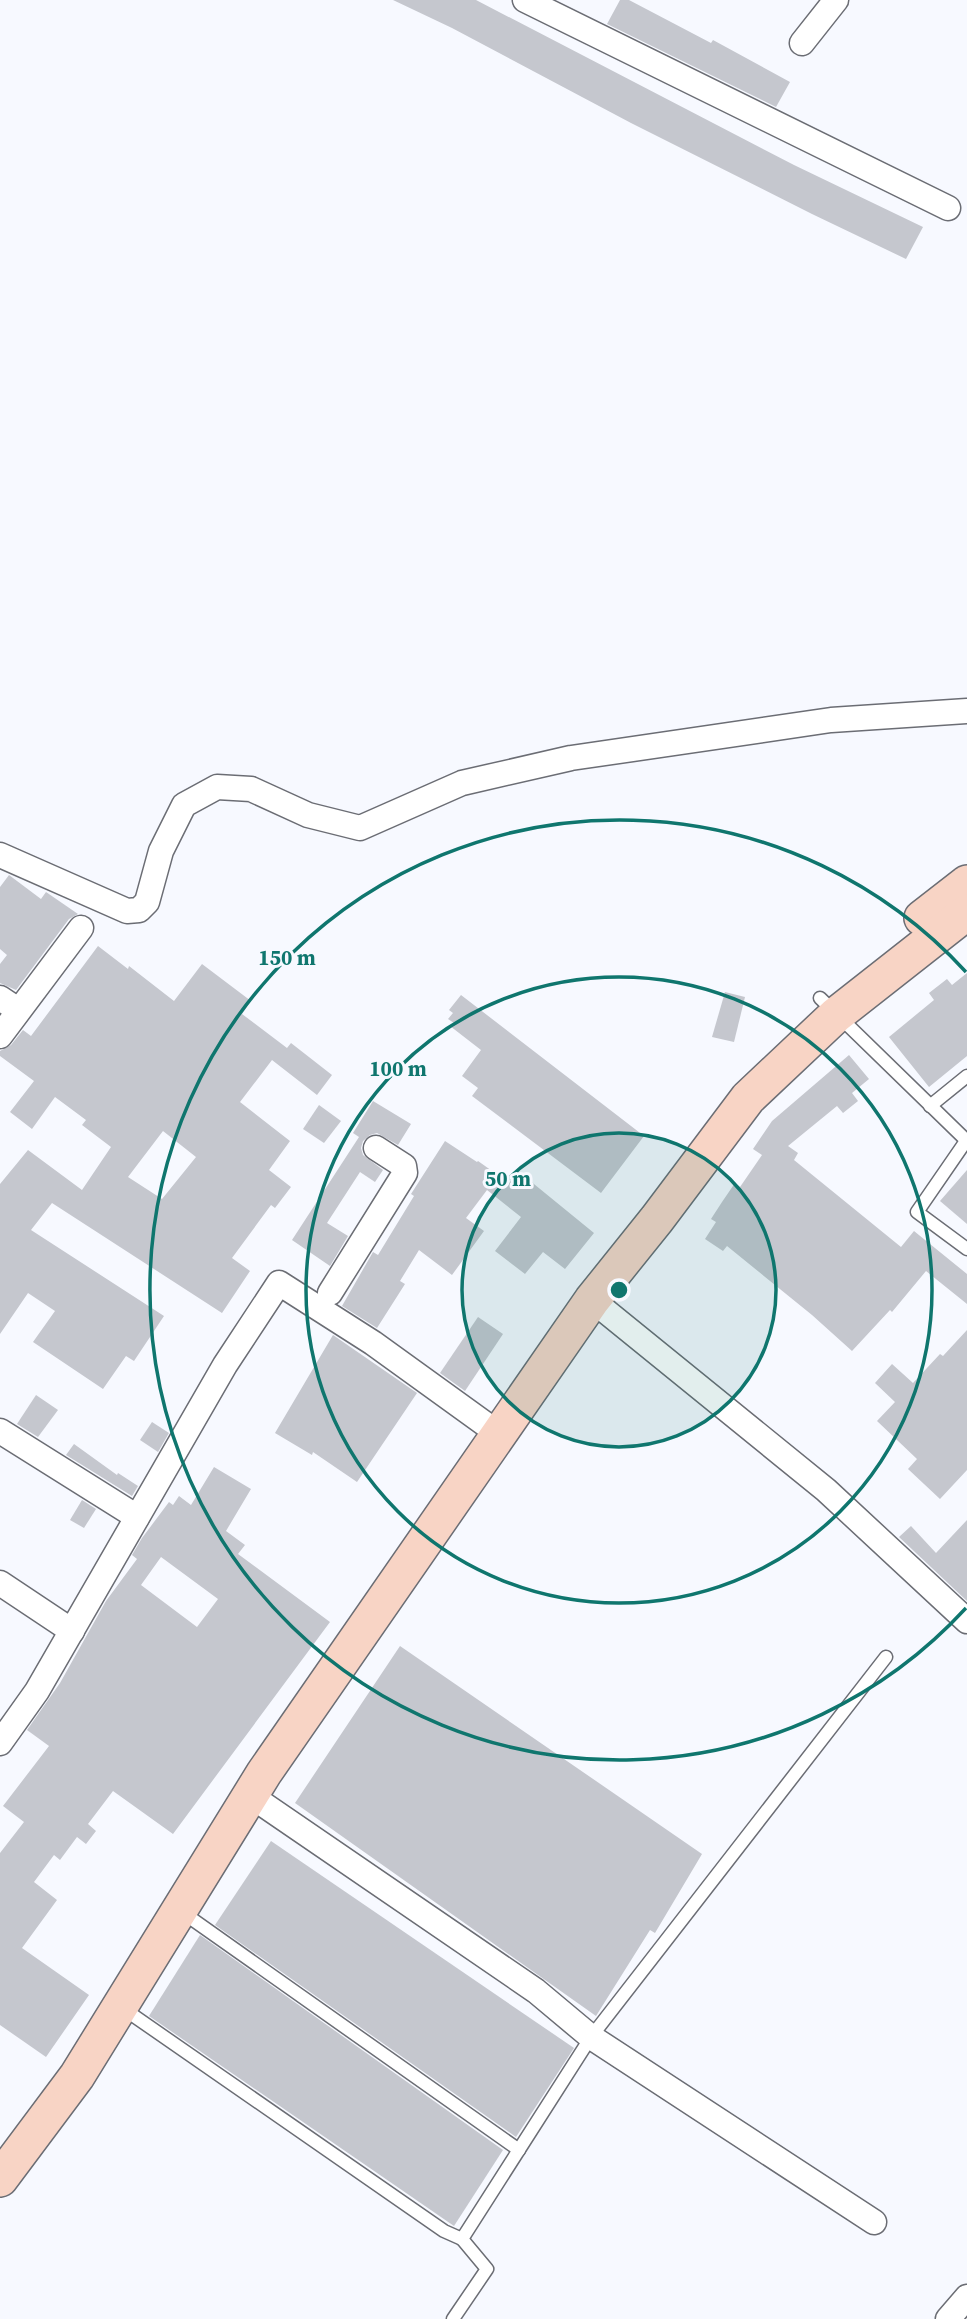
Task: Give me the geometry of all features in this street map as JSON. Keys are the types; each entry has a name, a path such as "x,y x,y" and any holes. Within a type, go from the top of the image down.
{"street":[{"path":"525,0 948,208"},
{"path":"802,43 836,0"},
{"path":"0,855 127,911 139,910 148,902 161,851 184,805 217,787 251,789 308,815 360,828 462,783 571,758 831,720 967,711"},
{"path":"0,2141 59,2063 245,1761 490,1428 657,1219 748,1098 828,1007 967,883"},
{"path":"0,2179 77,2076 251,1796 490,1428 573,1293 730,1081 828,1007 967,912"},
{"path":"0,1036 9,1004 81,928"},
{"path":"324,1302 405,1173 404,1166 376,1148"},
{"path":"0,1743 37,1691 225,1365 279,1283 324,1302 373,1343 490,1428"},
{"path":"592,1300 826,1490 967,1622"},
{"path":"0,1431 137,1517"},
{"path":"0,1583 72,1630"},
{"path":"251,1796 536,1991 591,2038 874,2222"},
{"path":"948,2319 967,2297"}],"lane":[{"path":"828,1007 967,1141 917,1212 967,1249"},
{"path":"930,1106 967,1076"},
{"path":"461,2239 591,2038 886,1657"},
{"path":"180,1910 519,2151"},
{"path":"120,2007 444,2231 461,2239 487,2269 453,2319"}],"building":[{"path":"393,0 476,0 794,165 923,227 906,259 631,123 452,28"},
{"path":"620,0 629,0 711,43 713,40 790,82 776,107 607,24"},
{"path":"9,875 41,899 46,892 78,914 69,919 16,990 0,983 0,964 7,955 0,949 0,887"},
{"path":"98,946 174,1001 202,964 251,1001 242,1014 287,1048 291,1043 332,1075 317,1095 272,1060 240,1102 290,1141 269,1170 291,1187 275,1208 271,1205 232,1258 250,1271 222,1313 52,1203 31,1230 164,1316 134,1361 126,1356 103,1389 33,1342 55,1311 28,1293 0,1334 0,1184 28,1150 82,1190 111,1147 82,1125 86,1120 55,1097 32,1129 10,1112 34,1081 0,1056 0,1051 11,1045 23,1030 31,1036","holes":["163,1131 196,1157 162,1199 128,1177"]},
{"path":"967,973 967,1056 929,1087 889,1037 934,1000 929,993 947,979 952,985"},
{"path":"725,992 745,997 734,1042 712,1037"},
{"path":"461,995 644,1136 601,1193 472,1096 478,1088 462,1076 481,1050 450,1026 454,1023 448,1019 453,1013 449,1010"},
{"path":"849,1055 869,1079 852,1093 858,1101 843,1113 837,1106 788,1146 798,1153 794,1160 901,1247 914,1231 967,1274 967,1304 926,1271 892,1312 890,1310 852,1351 727,1246 723,1251 705,1239 716,1222 711,1219 722,1202 735,1183 740,1187 762,1155 753,1149 772,1121"},
{"path":"373,1101 411,1124 398,1145 377,1133 363,1141 363,1155 383,1170 375,1182 360,1172 327,1223 348,1236 330,1266 292,1240 359,1137 353,1133"},
{"path":"319,1105 341,1121 324,1143 303,1129"},
{"path":"445,1141 509,1183 518,1171 594,1233 565,1269 543,1252 525,1274 495,1251 521,1217 487,1190 466,1218 484,1231 452,1275 419,1250 400,1281 405,1284 377,1328 342,1306 373,1252 378,1255 414,1196 411,1194"},
{"path":"967,1170 967,1224 940,1201"},
{"path":"478,1317 503,1334 465,1391 440,1373"},
{"path":"967,1330 967,1470 940,1499 908,1469 917,1459 877,1421 895,1402 875,1383 892,1364 913,1383"},
{"path":"333,1335 417,1393 357,1482 313,1452 312,1455 275,1433"},
{"path":"36,1395 58,1410 38,1437 17,1424"},
{"path":"152,1422 169,1433 158,1452 140,1440"},
{"path":"74,1444 117,1475 118,1473 138,1486 132,1496 66,1455"},
{"path":"214,1467 251,1489 226,1531 245,1545 238,1554 330,1622 173,1834 113,1791 88,1824 96,1831 86,1844 77,1837 60,1860 54,1855 34,1882 57,1900 22,1948 89,1995 46,2057 0,2025 0,1853 24,1822 3,1806 49,1746 27,1730 60,1683 106,1601 137,1559 132,1555 142,1538 169,1502 173,1505 179,1496 191,1505","holes":["161,1557 218,1599 197,1627 141,1585"]},
{"path":"82,1500 96,1509 84,1528 70,1520"},
{"path":"967,1520 967,1601 899,1537 911,1526 936,1553"},
{"path":"400,1646 702,1854 655,1933 650,1930 596,2016 295,1803"},
{"path":"271,1841 574,2048 516,2137 215,1925"},
{"path":"200,1935 503,2150 454,2226 149,2016"}]}
